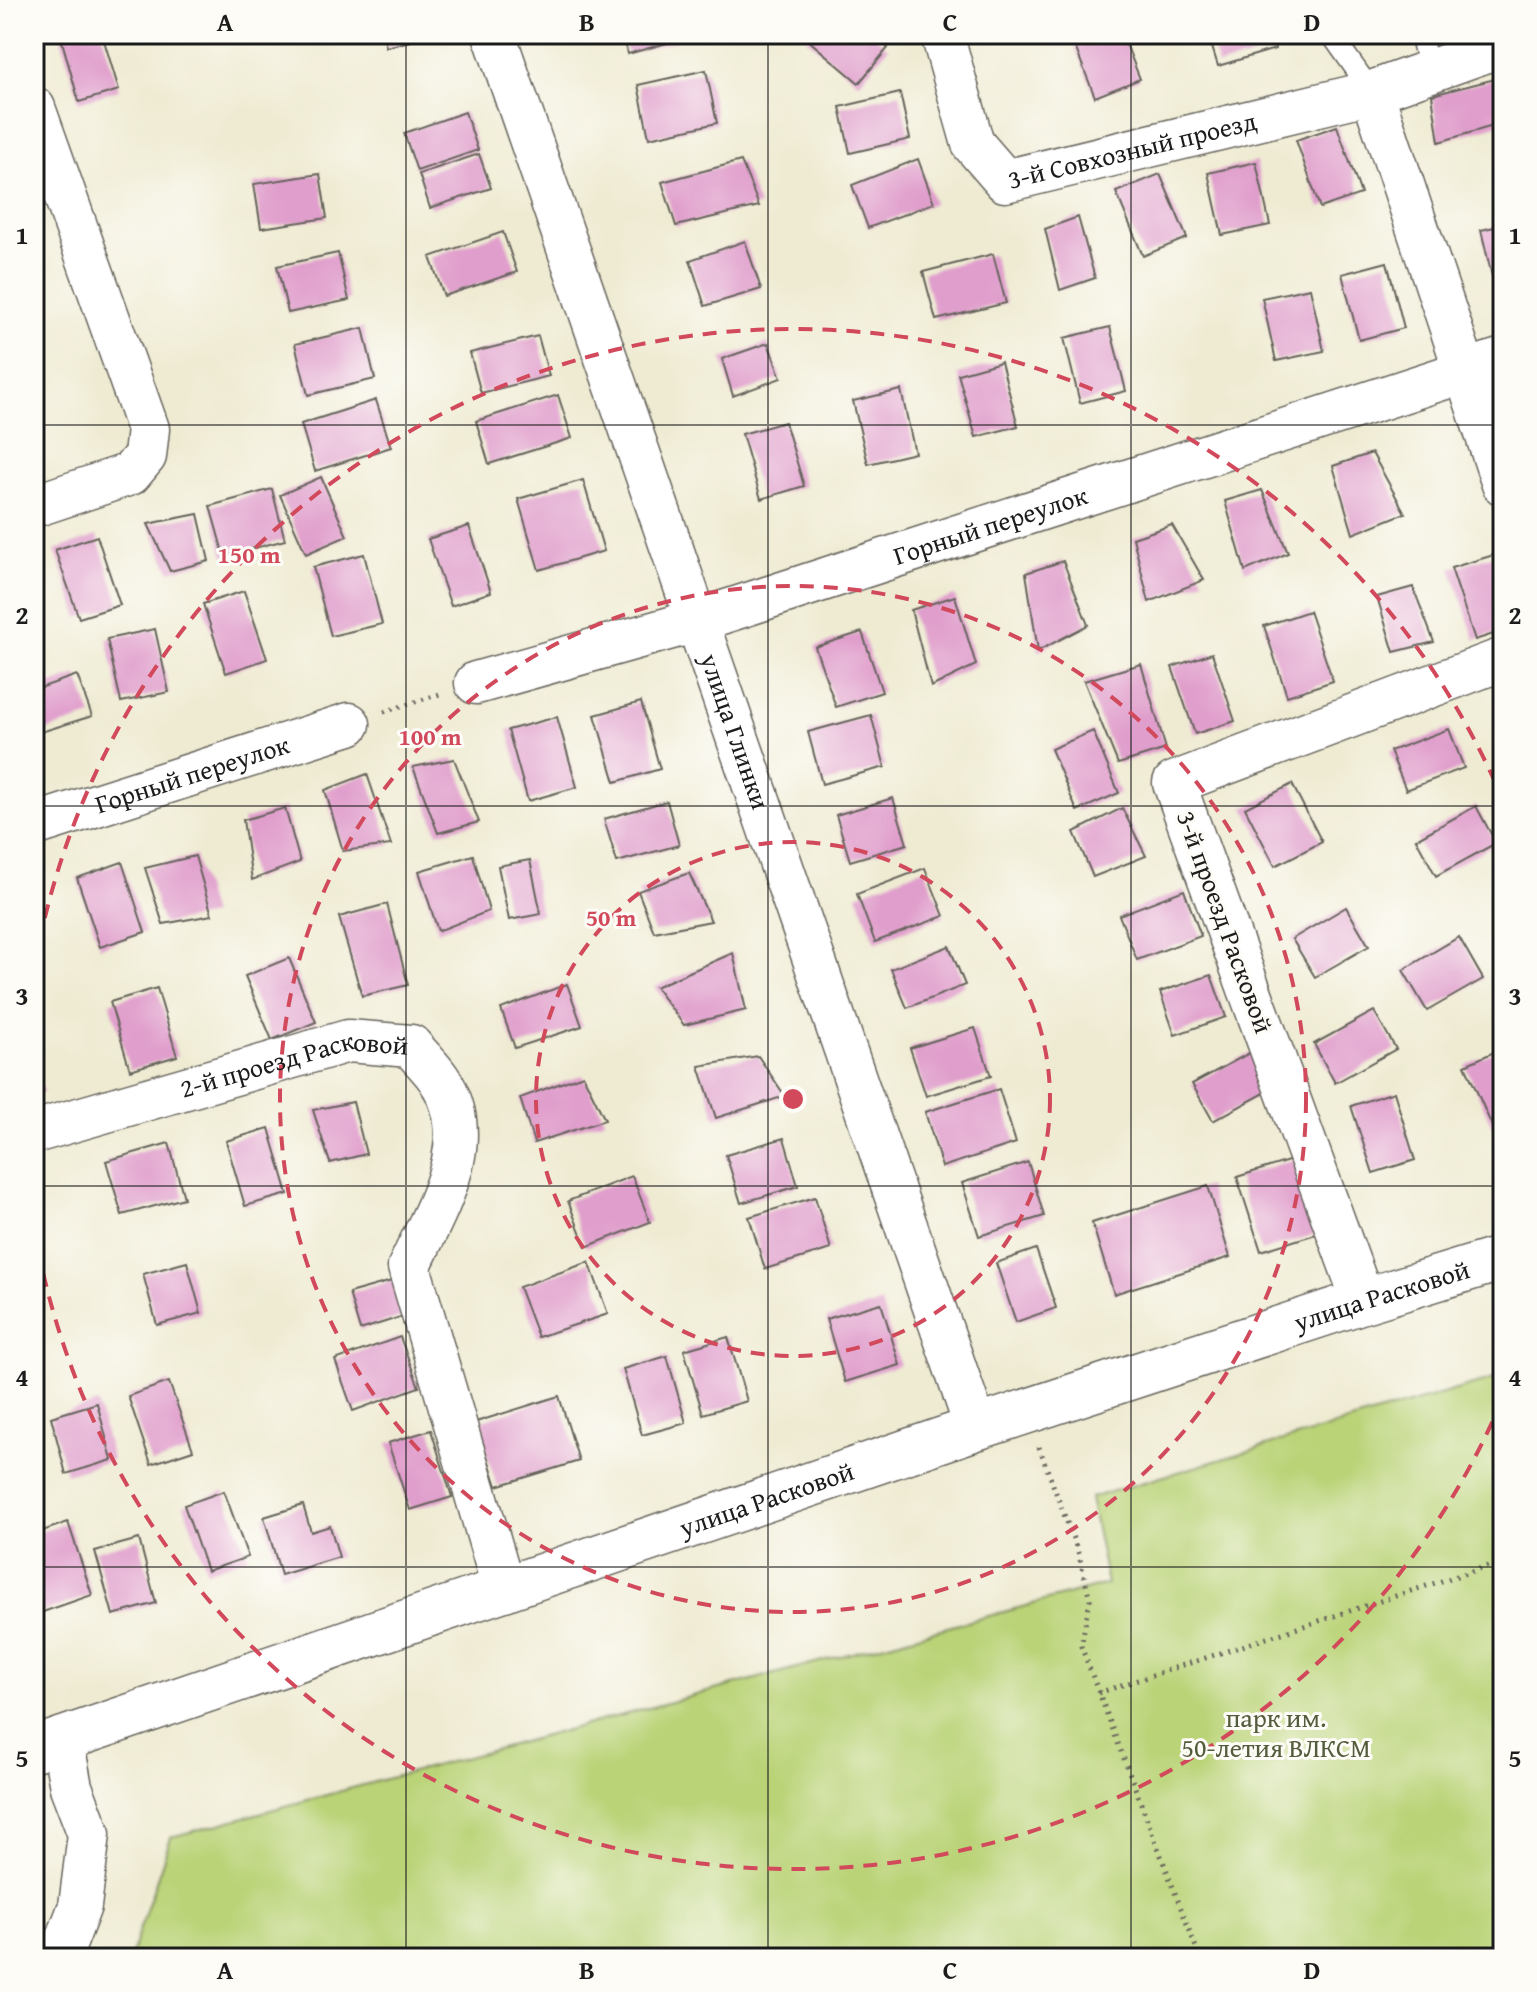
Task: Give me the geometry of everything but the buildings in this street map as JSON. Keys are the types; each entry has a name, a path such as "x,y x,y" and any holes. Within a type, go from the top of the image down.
{"street":[{"name":"улица Глинки","path":"494,34 976,1428"},
{"name":"3-й Совхозный проезд","path":"942,34 973,144 1005,181 1372,92 1425,53 1503,45"},
{"path":"1372,92 1463,372 1503,484"},
{"path":"34,108 148,429 145,456 130,474 34,506"},
{"name":"Горный переулок","path":"476,683 696,621 1503,359"},
{"name":"3-й проезд Расковой","path":"1363,1301 1174,783 1503,659"},
{"name":"Горный переулок","path":"34,825 349,724"},
{"name":"2-й проезд Расковой","path":"34,1132 348,1041 411,1046 441,1082 457,1128 452,1176 409,1267 504,1590"},
{"name":"улица Расковой","path":"48,1744 976,1428 1503,1258"},
{"path":"48,1744 71,1787 89,1834 80,1906 60,1958"}],"lane":[{"path":"1331,34 1372,92"}],"path":[{"path":"349,724 476,683"},
{"path":"1026,1412 1078,1552 1090,1599 1081,1646 1200,1958"},
{"path":"1098,1693 1503,1561"}],"green space":[{"name":"парк им. 50-летия ВЛКСМ","path":"1503,1376 1503,1958 130,1958 171,1837 1107,1584 1090,1498"}]}
